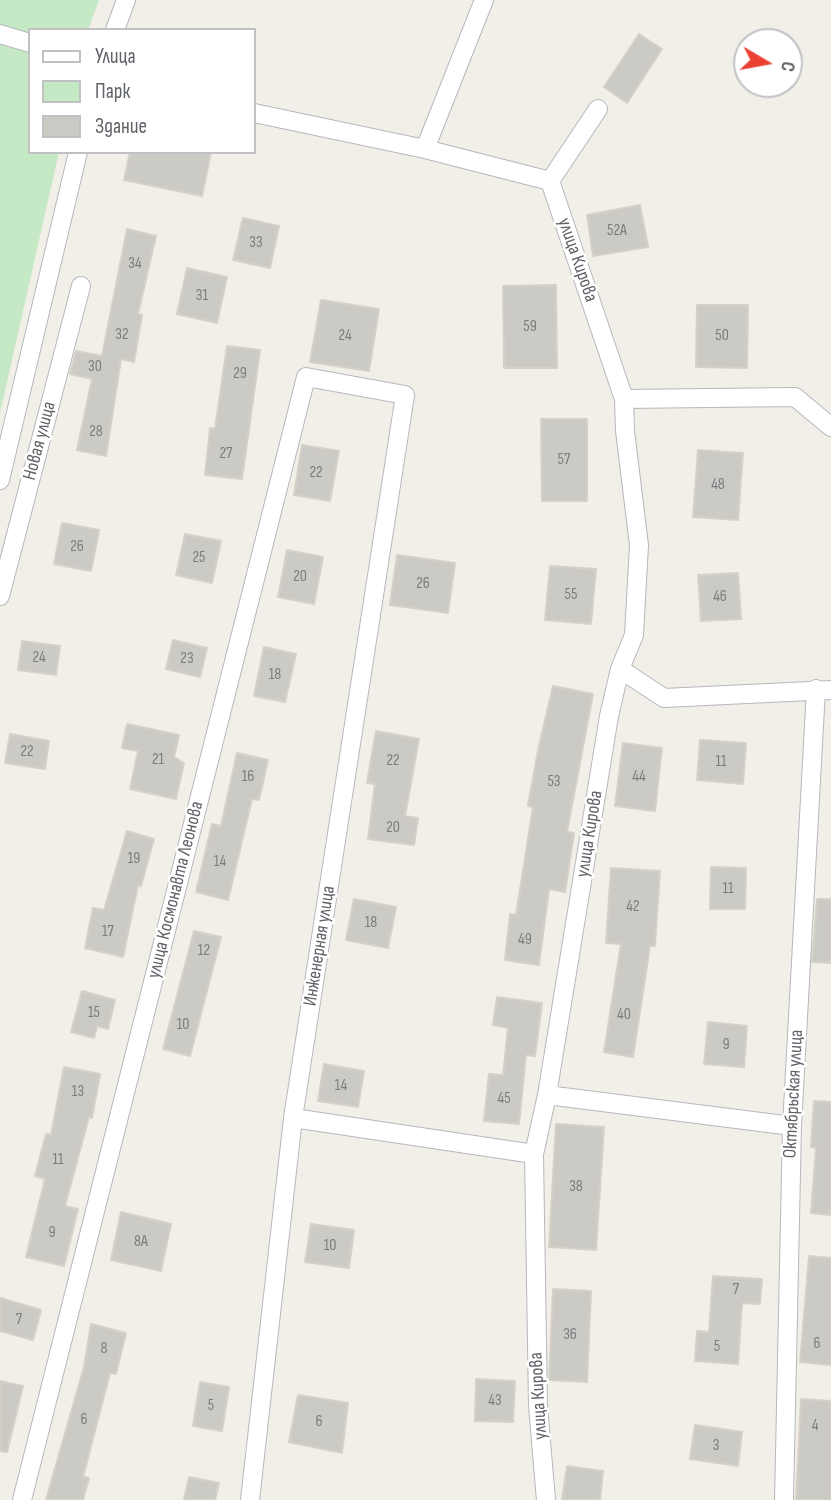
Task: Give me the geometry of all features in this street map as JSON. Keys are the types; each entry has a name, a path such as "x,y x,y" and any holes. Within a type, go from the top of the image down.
{"street":[{"path":"116,28 126,0"},
{"path":"425,149 485,0"},
{"path":"0,34 28,42"},
{"path":"256,113 425,149 550,181 598,108"},
{"path":"0,480 79,154"},
{"name":"улица Кирова","path":"546,1500 538,1406 534,1154 547,1095 609,716 620,668 634,635 639,545 625,431 624,399 550,181"},
{"name":"Новая улица","path":"0,596 81,286"},
{"name":"улица Космонавта Леонова","path":"22,1500 306,377 405,395"},
{"name":"Инженерная улица","path":"250,1500 293,1118 405,395"},
{"path":"624,399 795,397 831,427"},
{"path":"620,668 664,698 823,690"},
{"name":"Октябрьская улица","path":"784,1500 792,1126 823,690"},
{"path":"547,1095 792,1126"},
{"path":"293,1118 534,1154"}],"green space":[{"path":"0,0 99,0 89,28 28,28 28,154 59,154 0,413"}],"building":[{"path":"639,34 662,49 627,103 604,87"},
{"path":"130,154 211,154 202,196 124,180"},
{"path":"640,205 648,247 593,256 587,215"},
{"path":"243,218 279,226 270,268 233,260"},
{"path":"127,229 156,236 138,314 142,315 134,362 121,359 106,456 77,450 92,379 70,374 76,351 102,356"},
{"path":"187,268 227,277 217,323 177,314"},
{"path":"556,285 557,368 504,368 503,286"},
{"path":"321,300 379,309 369,371 310,362"},
{"path":"697,305 748,305 747,368 696,367"},
{"path":"227,346 260,350 242,479 205,475 210,428 215,429"},
{"path":"541,419 587,419 587,501 542,501"},
{"path":"302,445 339,451 330,501 294,495"},
{"path":"698,450 743,453 738,520 693,517"},
{"path":"62,523 99,530 91,571 54,564"},
{"path":"185,534 221,541 212,583 176,575"},
{"path":"287,550 323,557 314,604 278,597"},
{"path":"397,555 455,563 448,613 390,605"},
{"path":"550,566 596,569 591,624 545,620"},
{"path":"738,573 741,619 701,621 698,575"},
{"path":"173,640 207,648 200,677 166,669"},
{"path":"22,641 60,646 56,675 18,670"},
{"path":"264,647 296,654 285,702 254,696"},
{"path":"553,686 593,694 567,832 574,833 565,892 549,889 539,965 505,960 510,914 516,915 533,807 528,806"},
{"path":"127,724 179,735 174,757 184,763 176,799 130,789 138,751 122,748"},
{"path":"376,731 419,739 405,816 418,818 414,845 368,839 375,784 367,783"},
{"path":"10,734 49,741 45,769 5,763"},
{"path":"700,740 746,743 743,784 697,780"},
{"path":"623,743 662,748 655,811 615,806"},
{"path":"237,753 268,760 259,800 252,799 228,900 196,892 212,824 221,826"},
{"path":"127,831 154,839 141,886 138,885 123,957 85,948 93,908 104,910"},
{"path":"711,867 746,868 745,909 710,909"},
{"path":"611,868 660,871 655,946 650,946 633,1057 604,1052 621,944 606,943"},
{"path":"354,899 396,907 388,948 346,940"},
{"path":"817,899 831,899 831,963 812,962"},
{"path":"194,931 221,937 190,1056 163,1049"},
{"path":"82,991 115,1000 108,1029 97,1026 94,1038 71,1032"},
{"path":"497,997 542,1003 535,1056 526,1055 519,1124 484,1121 489,1074 503,1075 508,1028 493,1025"},
{"path":"708,1022 747,1026 744,1067 704,1064"},
{"path":"324,1064 364,1071 358,1107 318,1101"},
{"path":"64,1067 100,1074 92,1118 89,1117 65,1206 78,1209 64,1266 26,1257 45,1179 35,1176 46,1134 51,1135"},
{"path":"814,1101 831,1102 831,1215 811,1213 816,1148 811,1147"},
{"path":"556,1124 604,1127 596,1250 549,1247"},
{"path":"121,1212 171,1224 161,1271 111,1260"},
{"path":"311,1224 354,1230 349,1268 305,1262"},
{"path":"809,1256 831,1258 831,1365 800,1362"},
{"path":"713,1276 762,1279 760,1304 742,1303 738,1364 695,1361 697,1331 709,1332"},
{"path":"553,1289 591,1291 587,1382 549,1380"},
{"path":"0,1298 41,1310 33,1340 0,1331"},
{"path":"91,1324 126,1333 116,1374 110,1373 83,1477 89,1478 83,1500 46,1500 84,1367"},
{"path":"476,1379 515,1381 513,1422 475,1421"},
{"path":"0,1381 23,1386 7,1452 0,1451"},
{"path":"200,1382 229,1387 222,1431 193,1426"},
{"path":"298,1395 348,1403 342,1453 289,1442"},
{"path":"801,1399 831,1401 831,1500 796,1500"},
{"path":"695,1425 742,1432 738,1466 690,1459"},
{"path":"567,1466 603,1471 600,1500 562,1500"},
{"path":"189,1477 219,1483 215,1500 184,1500"}]}
